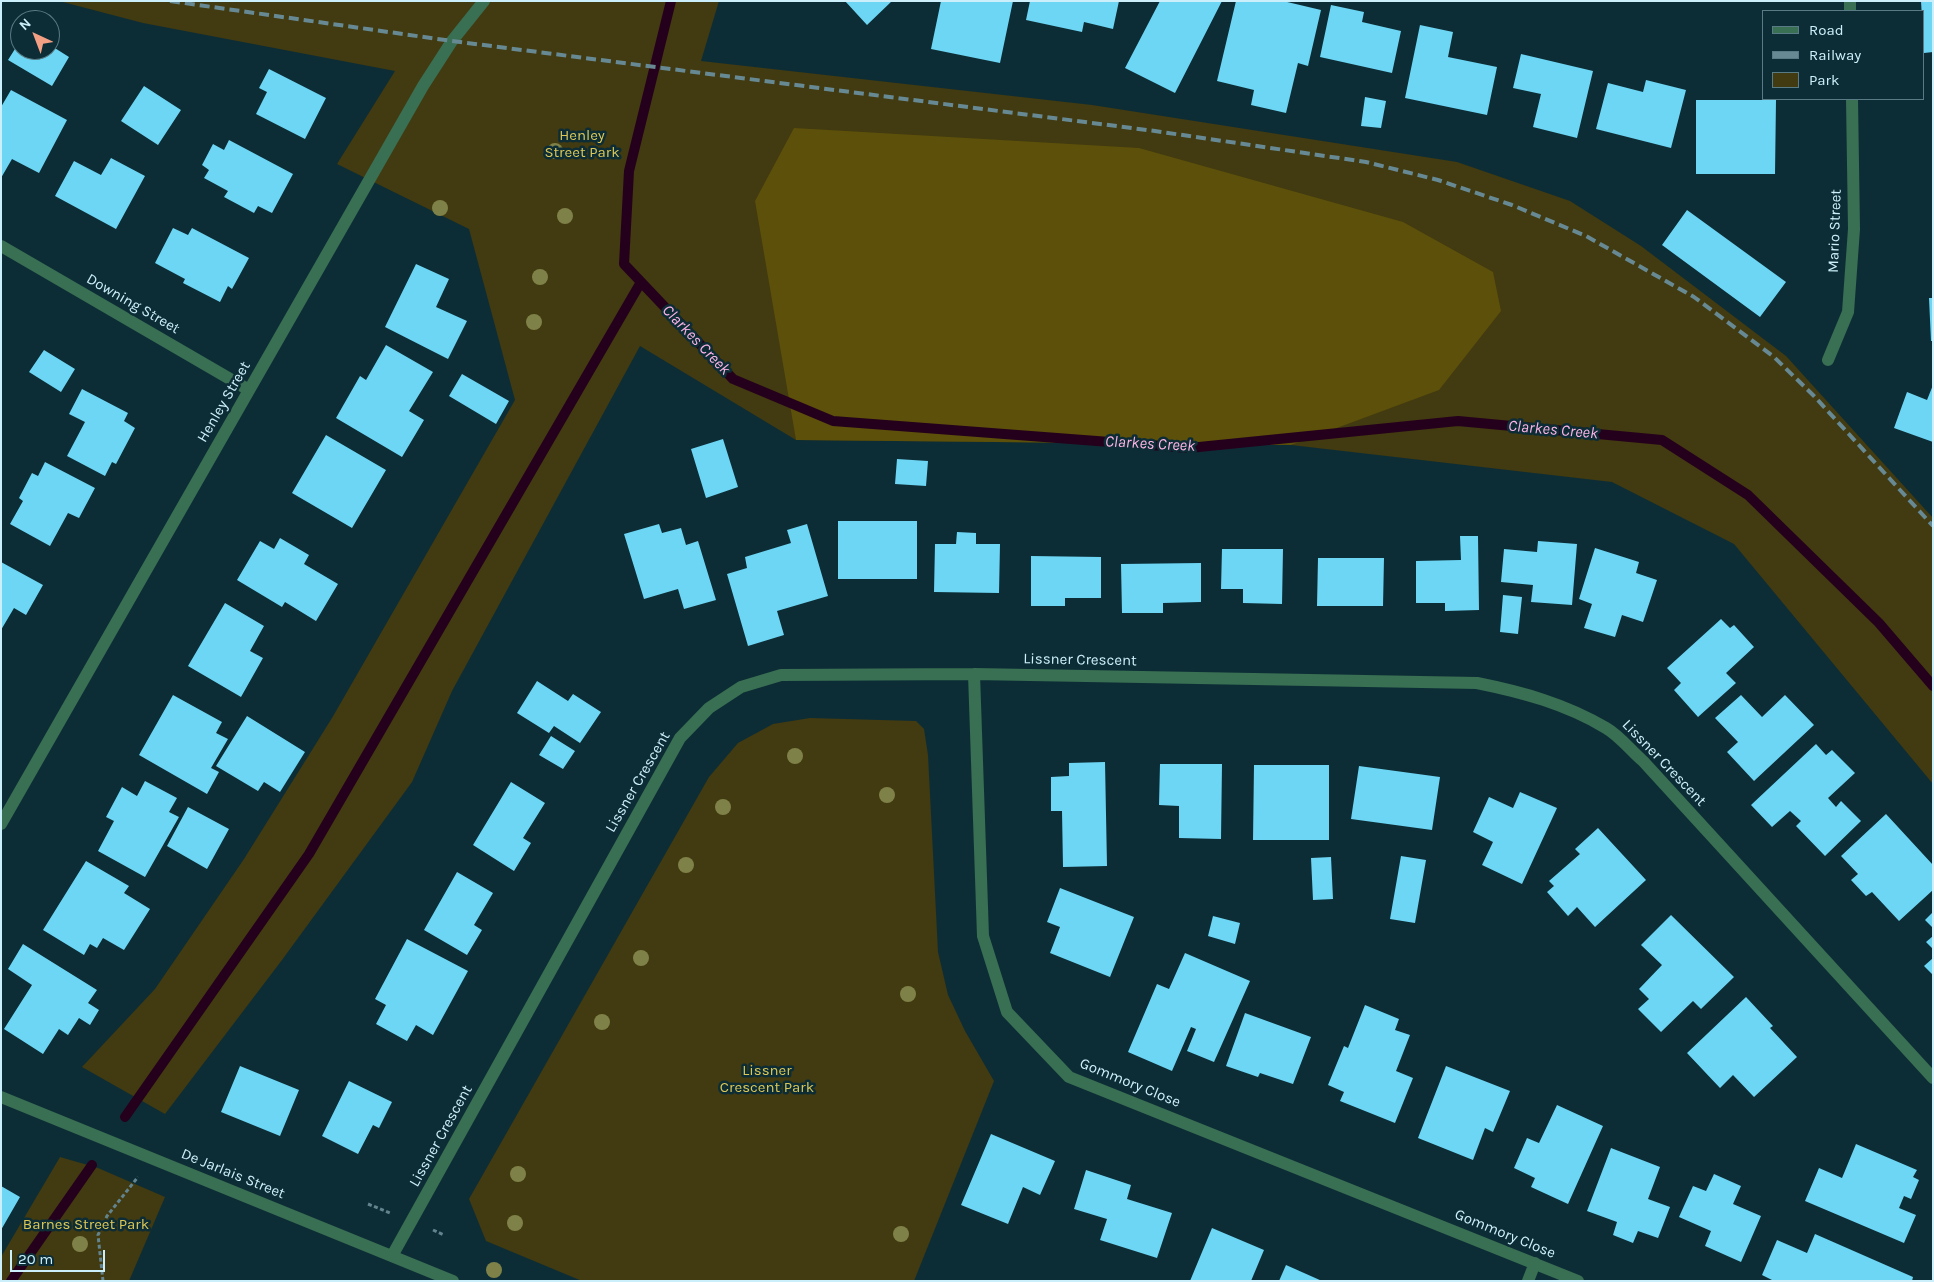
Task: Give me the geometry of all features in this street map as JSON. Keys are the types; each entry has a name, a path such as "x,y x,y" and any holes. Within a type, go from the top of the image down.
{"street":[{"name":"Henley Street","path":"1,824 423,86 452,41 484,1"},
{"name":"Mario Street","path":"1828,360 1848,312 1854,229 1852,100"},
{"name":"Downing Street","path":"1,246 249,390"},
{"name":"Lissner Crescent","path":"392,1256 680,738 709,708 741,687 781,675 974,674 1476,683 1521,692 1562,706 1607,729 1643,761 1933,1078"},
{"name":"Gommory Close","path":"974,674 983,936 1007,1012 1069,1077 1578,1281"},
{"name":"De Jarlais Street","path":"1,1097 453,1281"},
{"path":"1528,1281 1535,1263"}],"path":[{"path":"103,1281 98,1235 107,1216 153,1158"}],"green space":[{"name":"Henley Street Park","path":"59,1 719,1 701,61 1092,105 1457,162 1570,201 1641,246 1786,356 1933,518 1933,784 1734,544 1612,482 1291,445 796,440 640,346 452,691 412,782 282,960 165,1114 82,1067 155,989 244,859 332,718 515,400 469,229 337,164 395,71 143,23"},
{"name":"Lissner Crescent Park","path":"810,718 916,721 924,729 928,755 938,952 948,995 965,1031 994,1081 914,1281 582,1281 486,1241 469,1199 709,777 738,743 773,724"},
{"name":"Barnes Street Park","path":"60,1157 98,1168 165,1197 129,1281 1,1281 1,1257"}],"shaded area":[{"path":"794,128 1139,148 1403,222 1493,272 1501,311 1439,390 1291,445 796,440 755,201"}],"building":[{"path":"845,1 892,1 867,25"},
{"path":"941,1 1013,1 1000,63 931,49"},
{"path":"1030,1 1119,1 1113,29 1084,22 1082,32 1026,20"},
{"path":"1160,1 1222,1 1175,93 1125,68"},
{"path":"1236,1 1283,1 1321,10 1308,66 1298,63 1286,113 1251,105 1254,90 1217,81"},
{"path":"1921,1 1933,1 1933,52 1924,53 1924,10 1922,10"},
{"path":"1331,5 1364,12 1362,22 1401,31 1392,73 1320,57"},
{"path":"1420,25 1453,32 1448,57 1497,67 1487,115 1405,98"},
{"path":"60,51 69,57 52,86 8,60 10,57 10,60 60,60"},
{"path":"1521,54 1593,71 1577,138 1533,127 1541,94 1513,88"},
{"path":"269,69 326,98 305,139 256,114 267,92 259,88"},
{"path":"1646,80 1686,90 1671,148 1596,129 1608,83 1643,92"},
{"path":"144,86 181,110 158,145 121,121"},
{"path":"11,90 67,120 39,173 12,159 1,178 1,107"},
{"path":"1365,97 1386,101 1381,128 1361,126"},
{"path":"1696,100 1776,100 1775,174 1696,174"},
{"path":"229,140 293,174 272,213 258,206 254,213 224,197 228,191 204,178 209,170 202,165 213,144 224,150"},
{"path":"111,158 145,176 116,229 55,196 74,161 101,175"},
{"path":"1687,210 1786,282 1760,317 1662,245"},
{"path":"173,228 188,235 192,228 249,258 232,289 228,286 220,302 183,283 185,279 155,263"},
{"path":"416,264 449,279 436,307 467,321 448,359 385,327"},
{"path":"1929,298 1933,298 1933,341 1931,341"},
{"path":"386,345 433,372 409,411 424,420 402,457 336,418 360,376 366,380"},
{"path":"44,350 75,369 61,392 29,372"},
{"path":"462,374 509,401 496,424 449,396"},
{"path":"1933,385 1933,442 1894,428 1907,392 1927,400"},
{"path":"82,389 128,413 124,421 135,428 116,464 112,462 105,476 67,456 85,422 69,414"},
{"path":"326,435 386,470 352,528 292,493"},
{"path":"723,439 738,487 706,498 691,449"},
{"path":"897,459 928,461 926,486 895,484"},
{"path":"45,462 95,488 79,518 68,513 50,546 10,524 23,501 19,498 32,473 38,476"},
{"path":"838,521 917,521 917,579 838,579"},
{"path":"659,524 662,533 681,528 686,545 698,541 716,600 684,609 678,589 644,599 624,534"},
{"path":"807,524 828,596 777,611 784,635 748,646 727,574 747,568 745,557 791,543 787,530"},
{"path":"957,532 976,533 976,544 1000,544 999,593 934,592 935,544 956,544"},
{"path":"1460,536 1478,536 1479,610 1445,611 1445,603 1416,603 1416,561 1461,560"},
{"path":"280,538 309,555 304,564 338,584 316,621 285,602 282,607 237,580 260,541 274,549"},
{"path":"1538,541 1577,544 1572,605 1531,602 1533,585 1501,582 1504,549 1537,552"},
{"path":"1595,548 1639,562 1636,573 1657,580 1643,622 1622,615 1615,637 1584,628 1592,604 1579,599"},
{"path":"1222,549 1283,549 1282,604 1243,603 1243,589 1221,589"},
{"path":"1031,556 1101,557 1101,598 1065,598 1065,606 1031,606"},
{"path":"1318,558 1384,558 1383,606 1317,606"},
{"path":"1,562 43,585 26,615 14,608 1,630"},
{"path":"1201,563 1201,602 1163,603 1163,613 1122,613 1121,564"},
{"path":"1503,595 1522,597 1518,634 1500,632"},
{"path":"225,603 264,626 250,651 263,658 241,697 188,666"},
{"path":"1721,619 1730,628 1734,625 1754,647 1726,673 1736,683 1698,717 1674,690 1681,683 1667,668"},
{"path":"537,681 568,701 573,694 601,712 580,743 554,726 549,733 517,713"},
{"path":"173,695 222,722 216,733 228,739 211,768 219,772 207,794 139,755"},
{"path":"1741,695 1762,717 1785,695 1814,725 1754,781 1727,752 1738,742 1715,718"},
{"path":"247,716 305,752 280,792 264,782 258,791 216,766"},
{"path":"551,736 575,751 563,769 539,755"},
{"path":"1816,744 1826,755 1832,750 1855,773 1828,798 1836,807 1841,801 1861,821 1825,856 1796,826 1801,821 1790,811 1772,827 1751,805"},
{"path":"1105,762 1107,866 1063,867 1062,811 1051,811 1051,777 1069,776 1069,763"},
{"path":"1160,764 1222,764 1221,839 1179,838 1179,806 1159,805"},
{"path":"1254,765 1329,765 1329,840 1253,840"},
{"path":"1359,766 1440,777 1432,830 1351,819"},
{"path":"145,781 177,798 169,812 179,817 145,877 98,851 114,821 106,817 122,787 137,796"},
{"path":"511,782 545,803 523,838 531,843 514,871 473,845"},
{"path":"1520,792 1557,808 1522,884 1482,865 1493,842 1473,832 1489,797 1513,808"},
{"path":"188,807 229,829 207,869 167,846"},
{"path":"1886,814 1933,865 1933,890 1899,921 1872,892 1866,896 1851,880 1858,874 1841,856"},
{"path":"1598,828 1646,880 1595,927 1577,907 1568,916 1547,892 1554,886 1549,881 1580,854 1575,849"},
{"path":"1401,856 1426,860 1415,923 1390,919"},
{"path":"1331,857 1333,899 1313,900 1311,858"},
{"path":"86,861 129,886 124,893 150,909 124,950 103,938 97,948 90,944 84,955 43,930"},
{"path":"457,872 493,893 474,925 482,930 467,955 424,930"},
{"path":"1060,888 1134,917 1110,977 1050,953 1060,927 1047,922"},
{"path":"1933,912 1933,928 1925,920"},
{"path":"1671,915 1734,977 1701,1009 1693,1001 1661,1032 1638,1009 1649,999 1639,989 1662,965 1641,945"},
{"path":"1213,916 1240,923 1235,944 1208,936"},
{"path":"1933,936 1933,949 1926,942"},
{"path":"407,939 468,971 433,1035 416,1025 407,1041 376,1024 386,1005 375,999"},
{"path":"23,944 97,990 88,1003 99,1010 90,1025 79,1018 68,1035 59,1029 43,1054 4,1029 32,985 8,969"},
{"path":"1185,953 1250,981 1214,1062 1187,1051 1196,1029 1191,1027 1172,1071 1128,1052 1157,984 1169,989"},
{"path":"1933,958 1933,975 1924,966"},
{"path":"1746,997 1773,1026 1770,1028 1797,1057 1754,1097 1733,1075 1720,1088 1687,1053"},
{"path":"1365,1005 1399,1019 1395,1030 1410,1035 1396,1071 1413,1078 1395,1123 1340,1101 1344,1092 1328,1085 1344,1046 1348,1048"},
{"path":"1245,1013 1311,1037 1293,1084 1260,1073 1258,1077 1226,1066"},
{"path":"240,1066 299,1090 280,1136 221,1112"},
{"path":"1446,1066 1510,1091 1493,1132 1485,1128 1473,1160 1418,1138"},
{"path":"349,1081 392,1102 379,1128 373,1125 358,1154 322,1136"},
{"path":"1557,1105 1603,1126 1568,1204 1531,1187 1535,1178 1514,1168 1527,1138 1539,1143"},
{"path":"991,1134 1055,1161 1040,1195 1023,1187 1008,1224 961,1205"},
{"path":"1856,1144 1917,1170 1913,1177 1919,1180 1911,1199 1904,1196 1899,1208 1916,1215 1904,1243 1805,1201 1819,1168 1842,1178"},
{"path":"1611,1148 1660,1167 1648,1199 1670,1207 1658,1238 1638,1231 1633,1243 1613,1235 1617,1222 1587,1211"},
{"path":"1086,1170 1131,1185 1127,1199 1172,1213 1157,1258 1100,1240 1107,1219 1074,1209"},
{"path":"1714,1174 1741,1186 1733,1204 1761,1216 1741,1262 1705,1246 1711,1231 1679,1217 1693,1186 1706,1191"},
{"path":"1,1186 20,1197 1,1230"},
{"path":"1212,1228 1264,1250 1251,1281 1190,1281"},
{"path":"1815,1234 1913,1277 1912,1281 1774,1281 1762,1275 1777,1240 1807,1253"},
{"path":"1286,1265 1322,1281 1279,1281"}],"waterway":[{"name":"Clarkes Creek","path":"671,1 629,171 624,264 733,379 833,421 1189,448 1458,421 1662,440 1748,495 1879,623 1933,686"},
{"path":"125,1117 309,854 641,282"},
{"path":"11,1281 92,1165"}],"railway":[{"path":"170,1 452,41 1155,131 1366,162 1438,180 1512,205 1586,236 1694,297 1774,357 1814,396 1933,526"}]}
